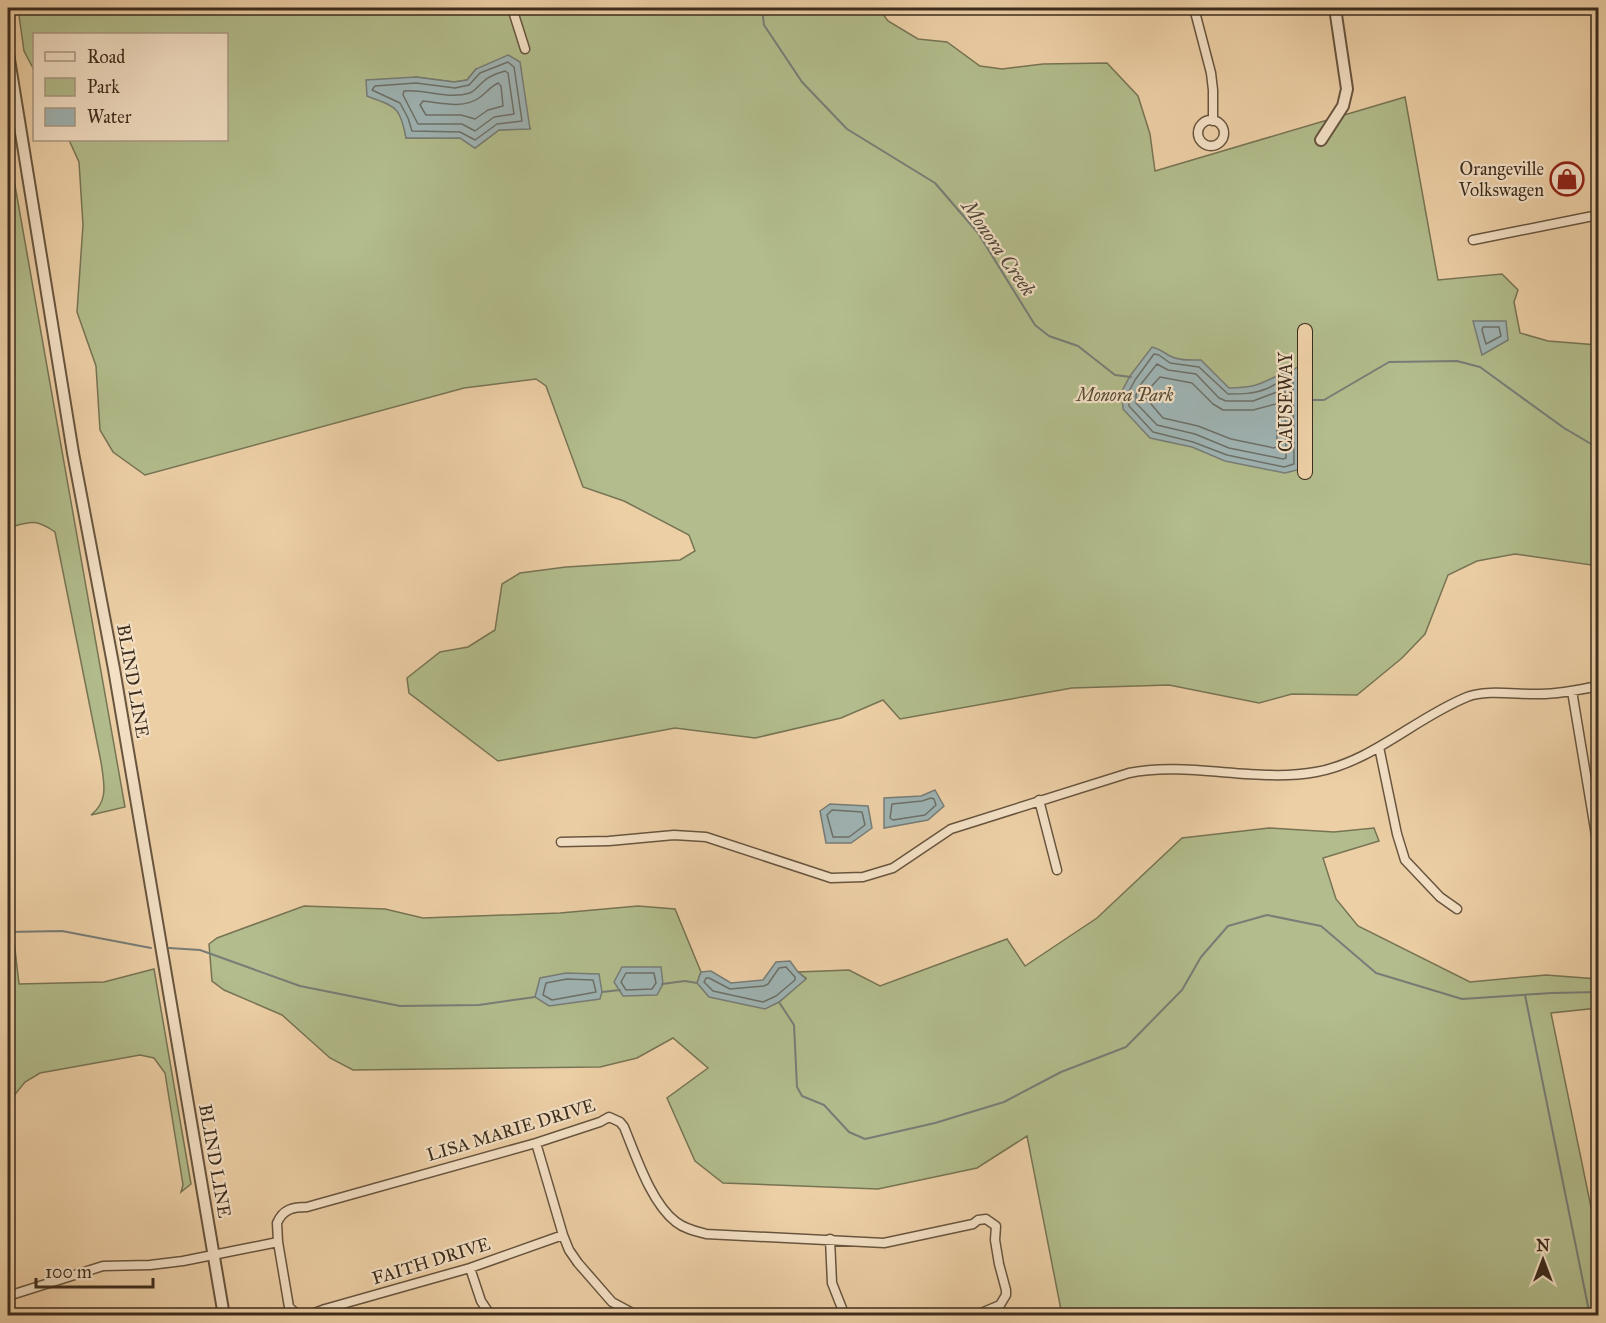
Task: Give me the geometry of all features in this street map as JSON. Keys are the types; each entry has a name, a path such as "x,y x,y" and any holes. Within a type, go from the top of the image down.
{"highway":[{"name":"CAUSEWAY","path":"1305,331 1305,472"}],"street":[{"path":"512,8 525,49"},
{"path":"1194,8 1213,90 1213,121"},
{"path":"1321,140 1343,106 1347,89 1335,8"},
{"name":"BLIND LINE","path":"8,53 73,453 114,669 224,1316"},
{"path":"1473,240 1599,215"},
{"path":"561,842 609,841 674,835 706,837 831,878 863,877 893,868 951,829 1039,800 1143,770 1294,775 1310,773 1346,763 1379,747 1444,708 1470,696 1541,694 1599,686"},
{"path":"1572,691 1599,847"},
{"path":"1379,747 1397,834 1405,860 1440,897 1457,909"},
{"path":"1039,800 1057,870"},
{"name":"LISA MARIE DRIVE","path":"278,1242 277,1223 282,1214 292,1208 307,1207 536,1143 609,1117 616,1119 624,1127 650,1186 668,1214 691,1231 706,1234 884,1243 973,1224 978,1220 986,1219 996,1226 996,1248 1006,1295 1000,1305 974,1316"},
{"path":"536,1143 563,1235 578,1263 612,1302 638,1316"},
{"name":"FAITH DRIVE","path":"307,1316 470,1268 563,1235"},
{"path":"830,1239 832,1283 845,1316"},
{"path":"8,1296 103,1266 150,1266 278,1242 289,1306 299,1316"},
{"path":"470,1268 481,1301 492,1316"}],"green space":[{"name":"Monora Park","path":"18,8 49,8 49,10 54,8 879,9 888,21 918,39 947,42 980,66 1002,69 1043,64 1107,63 1138,96 1150,134 1155,171 1405,97 1438,280 1502,274 1518,290 1514,302 1520,333 1548,341 1598,345 1598,566 1515,554 1477,561 1448,575 1425,634 1402,658 1357,695 1292,694 1259,703 1169,685 1072,688 900,719 883,700 841,718 755,738 675,728 498,761 409,693 407,678 440,652 468,647 495,630 502,584 520,573 566,567 680,560 695,551 689,535 624,501 583,487 546,386 536,379 464,388 145,475 113,452 100,430 96,366 77,312 83,225 79,162 69,141 228,141 228,33 33,33 33,68 24,51","holes":["476,69 530,128 499,130 475,148 460,138 406,138 403,121 396,107 416,77 454,82 467,80"]},
{"path":"11,163 125,807 91,815 97,810 103,798 103,777 55,532 32,522 8,528 8,164"},
{"path":"1269,828 1334,832 1374,828 1379,841 1323,858 1336,899 1358,926 1470,982 1546,975 1598,979 1598,1008 1551,1013 1598,1241 1598,1315 1062,1315 1027,1136 977,1168 878,1189 723,1183 695,1161 667,1098 708,1068 673,1038 637,1058 600,1067 353,1070 330,1058 282,1015 224,990 212,981 209,944 217,938 304,906 385,909 423,918 560,913 638,906 675,909 701,972 697,983 769,1006 779,1002 806,978 798,972 849,970 880,986 1007,939 1025,966 1097,918 1182,838"},
{"path":"8,889 19,984 104,982 154,969 191,1184 181,1192 183,1185 165,1073 154,1058 140,1055 40,1073 25,1082 8,1103"}],"water":[{"path":"508,55 520,62 530,129 499,130 475,148 460,138 406,138 401,119 395,109 367,96 366,80 416,77 454,82 467,80 476,69"},
{"path":"1473,321 1506,321 1508,340 1482,355"},
{"path":"1152,347 1177,359 1201,360 1229,388 1255,385 1300,365 1301,469 1285,473 1225,461 1192,447 1150,438 1123,409 1122,391 1130,376"},
{"path":"935,790 944,806 928,820 884,828 884,798 921,796"},
{"path":"830,804 868,806 872,828 851,843 826,843 820,811"},
{"path":"790,961 806,979 779,1002 765,1009 709,997 697,983 701,972 711,971 731,983 763,980 776,962"},
{"path":"622,967 661,967 663,984 657,995 623,996 614,982"},
{"path":"566,973 599,974 602,992 600,999 549,1006 535,997 540,978"}],"waterway":[{"name":"Monora Creek","path":"762,8 764,25 802,82 847,129 935,183 978,233 1035,325 1049,336 1078,346 1115,375 1131,377"},
{"name":"Monora Creek","path":"1310,400 1324,400 1389,362 1457,361 1480,367 1564,428 1598,448"},
{"path":"779,1002 794,1025 797,1087 802,1096 824,1105 849,1132 865,1139 935,1123 1004,1102 1061,1072 1126,1047 1182,990 1201,957 1228,926 1267,915 1321,926 1376,973 1462,999 1598,992"},
{"path":"8,932 62,931 151,948"},
{"path":"169,948 200,950 300,986 400,1006 479,1005 535,997"},
{"path":"662,984 685,981 697,983"},
{"path":"602,992 620,990"},
{"path":"1525,995 1590,1316"}],"place":[{"name":"Orangeville Volkswagen","path":"1567,179"}]}
